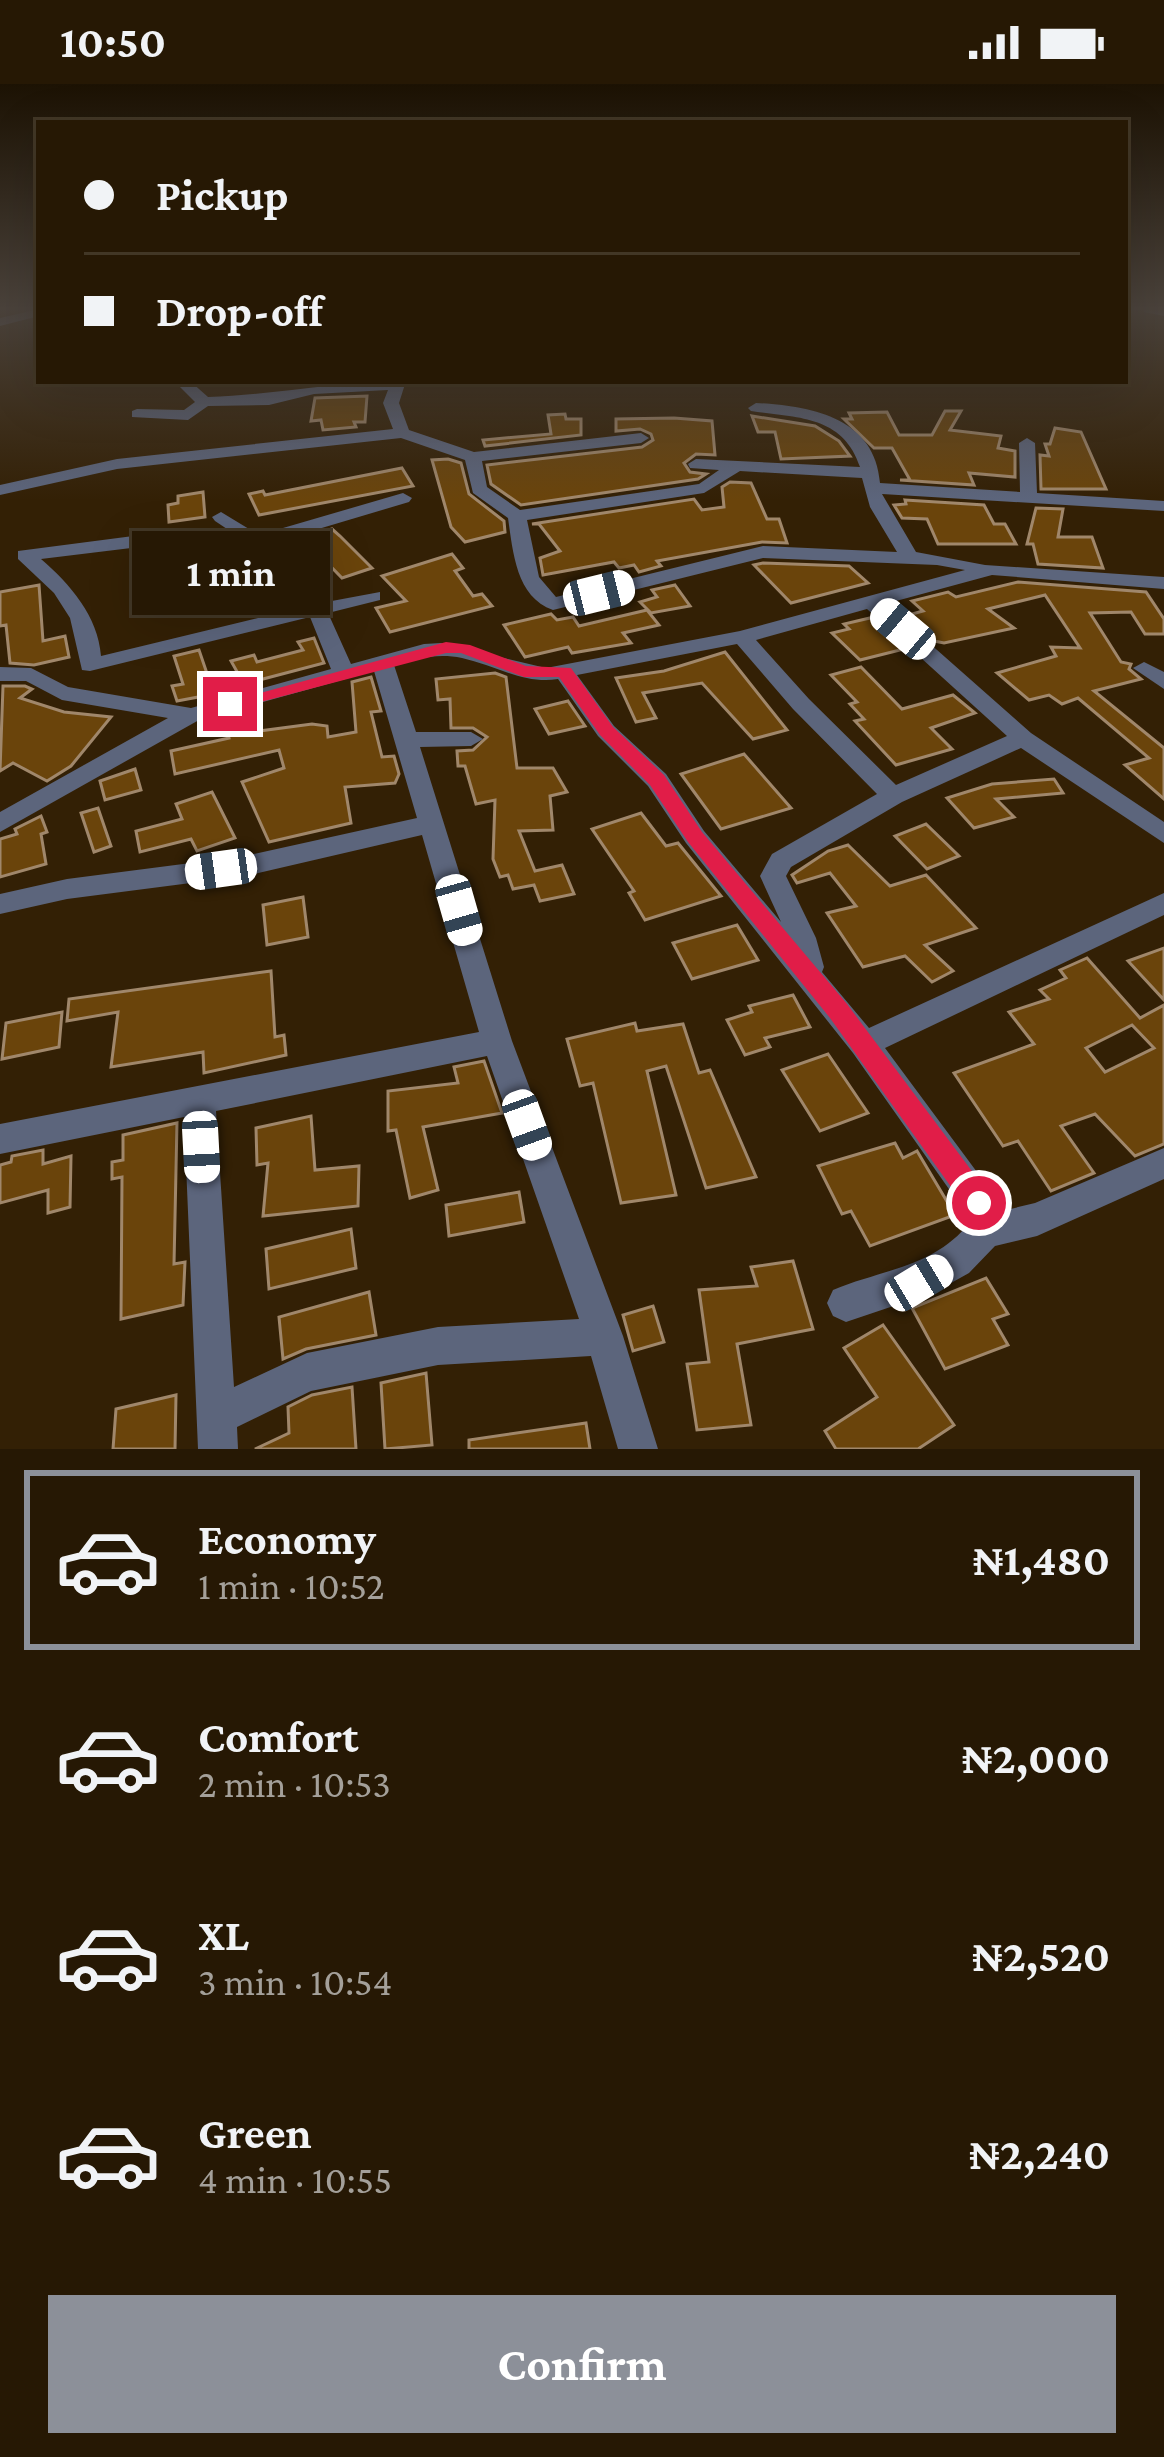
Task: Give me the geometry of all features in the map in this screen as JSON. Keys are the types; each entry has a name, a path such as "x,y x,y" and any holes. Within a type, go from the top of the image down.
{"street":[{"path":"185,384 204,402"},
{"path":"137,414 188,415 204,402 268,400 311,386 396,387 402,433"},
{"path":"757,408 826,415 861,448 871,480 909,557"},
{"path":"0,490 117,464 402,433 473,458 641,438"},
{"path":"1027,442 1029,500"},
{"path":"473,458 479,489 517,516 704,488 740,464"},
{"path":"696,464 740,464 1029,500 1164,506"},
{"path":"0,550 25,555 73,545 164,538 254,543 404,498"},
{"path":"517,516 536,591 554,604 763,552 909,557 1164,583"},
{"path":"221,517 254,543 317,610 344,673"},
{"path":"25,555 55,578 86,630 91,665 373,596"},
{"path":"0,823 191,715 344,673 446,647 464,648 524,671 564,672 742,637 992,569"},
{"path":"870,601 1023,738 1164,834"},
{"path":"742,637 893,796"},
{"path":"383,664 497,1041 604,1336 638,1449"},
{"path":"1144,668 1164,682"},
{"path":"564,672 606,731 657,780 695,837 864,1044 979,1203 984,1232"},
{"path":"0,674 31,675 62,693 191,715"},
{"path":"813,978 802,938 773,876 775,868 893,796 1023,738"},
{"path":"404,740 471,739"},
{"path":"0,904 67,889 245,866 434,823"},
{"path":"864,1044 1164,902"},
{"path":"0,1139 497,1041"},
{"path":"199,1102 218,1433"},
{"path":"846,1304 919,1283 969,1253 984,1232 1037,1219 1164,1163"},
{"path":"218,1433 307,1372 438,1346 604,1336"}],"building":[{"path":"367,396 365,422 354,422 356,427 323,430 321,420 311,421 315,398"},
{"path":"945,411 961,411 950,430 1001,436 998,448 1015,451 1015,477 969,473 974,485 900,480 910,480 892,448 874,448 844,419 852,419 849,413 887,412 899,435 932,435"},
{"path":"565,414 566,419 581,419 581,435 485,446 483,440 551,434 548,415"},
{"path":"752,416 815,426 839,441 850,456 781,459 775,432 758,432"},
{"path":"616,419 712,421 715,455 696,454 684,463 690,472 706,474 698,479 521,505 491,484 487,465 642,447 653,440 651,434 640,429 616,431"},
{"path":"1055,428 1081,432 1106,489 1041,489 1040,455 1049,456 1045,444 1050,444"},
{"path":"432,460 461,463 469,494 504,521 505,532 465,542 451,527"},
{"path":"402,468 413,486 259,515 249,494 263,491 265,495"},
{"path":"730,482 751,483 767,519 779,519 787,543 762,542 657,561 661,566 639,572 634,565 619,568 614,562 543,575 540,558 560,551 539,524 532,524 694,499 702,510 724,507 722,487"},
{"path":"203,492 205,517 169,522 168,505 178,503 178,496"},
{"path":"905,500 984,505 994,524 1005,524 1016,544 938,544 927,519 902,518 894,505 906,504"},
{"path":"1036,508 1063,509 1058,537 1092,537 1103,568 1038,564 1033,544 1027,544"},
{"path":"332,529 372,568 342,578 303,538"},
{"path":"452,554 463,568 455,571 473,596 482,594 492,606 390,632 376,608 406,601 382,576"},
{"path":"754,565 849,566 868,583 791,603"},
{"path":"1018,582 1146,592 1164,619 1164,634 1145,634 1131,612 1090,613 1121,662 1131,664 1129,669 1141,679 1094,691 1164,748 1164,799 1125,765 1149,758 1078,698 1062,704 1049,695 1029,700 997,673 1056,656 1051,647 1080,648 1045,595 988,609 1014,628 944,643 934,641 905,616 923,611 912,601 948,592 956,597"},
{"path":"39,585 43,641 65,636 69,657 34,665 10,663 6,625 0,626 0,592"},
{"path":"675,585 690,606 651,613 640,602 657,597 652,590"},
{"path":"647,610 659,625 623,633 631,643 572,653 568,647 525,657 504,625 551,614 557,620 573,617 579,626"},
{"path":"870,618 904,649 860,660 832,633 849,629 844,624"},
{"path":"314,638 324,663 244,684 231,661 254,655 257,662 303,650 298,642"},
{"path":"199,650 214,694 177,701 172,686 183,684 174,656"},
{"path":"725,652 787,730 753,739 702,683 643,693 656,718 636,722 616,678 664,671"},
{"path":"861,667 902,709 953,695 975,713 931,728 952,749 896,765 855,721 864,719 850,704 857,702 831,675"},
{"path":"495,673 506,677 517,768 553,768 567,792 550,796 553,830 519,831 535,871 562,865 574,894 540,901 534,885 513,889 508,875 500,877 493,859 495,800 476,804 465,766 458,766 457,751 473,750 487,737 473,728 451,728 450,699 438,700 436,679"},
{"path":"371,677 381,711 371,712 382,757 394,756 399,774 395,783 345,787 351,823 269,842 242,782 284,768 279,750 175,774 171,751 229,738 225,721 254,715 259,731 312,724 327,726 328,737 356,732 352,682"},
{"path":"3,686 25,686 32,689 20,698 64,712 111,717 71,766 47,781 13,763 0,771"},
{"path":"568,701 585,726 549,734 535,709"},
{"path":"744,754 791,808 721,829 681,774"},
{"path":"135,769 141,790 105,800 100,781"},
{"path":"1054,779 1063,793 996,799 1014,817 974,828 947,798 992,784"},
{"path":"212,792 235,838 197,851 191,839 140,852 136,831 182,819 176,804"},
{"path":"98,808 111,846 94,852 81,813"},
{"path":"641,813 666,846 678,843 721,896 645,920 629,893 634,891 592,829"},
{"path":"41,816 47,832 41,834 46,864 0,877 0,839 17,834 15,829"},
{"path":"926,824 959,856 927,869 895,836"},
{"path":"848,845 890,886 926,875 976,928 925,945 953,971 932,982 905,956 863,967 827,913 856,906 830,873 797,883 792,875 828,851"},
{"path":"303,897 308,937 267,945 263,905"},
{"path":"737,925 758,960 692,979 673,943"},
{"path":"1164,948 1164,1000 1128,961"},
{"path":"1087,958 1140,1018 1164,1005 1164,1144 1135,1156 1095,1114 1061,1126 1094,1173 1051,1191 1018,1141 1003,1146 954,1073 1034,1044 1009,1012 1049,999 1040,990 1066,978 1060,970","holes":["1132,1025 1154,1048 1105,1072 1086,1048"]},
{"path":"271,971 275,1037 284,1035 286,1055 204,1073 203,1052 111,1067 118,1012 67,1021 69,999"},
{"path":"793,995 810,1027 765,1038 770,1047 745,1055 727,1020 752,1012 749,1006"},
{"path":"62,1012 59,1047 2,1059 6,1023"},
{"path":"635,1023 637,1031 683,1024 699,1073 710,1070 756,1177 706,1188 666,1066 647,1071 676,1195 621,1203 593,1083 580,1086 567,1039"},
{"path":"828,1054 868,1113 820,1131 782,1070"},
{"path":"484,1061 502,1113 423,1127 438,1190 410,1198 396,1130 388,1131 388,1091 458,1083 454,1067"},
{"path":"311,1116 315,1170 359,1166 358,1206 263,1216 268,1163 257,1165 256,1128"},
{"path":"177,1123 174,1264 185,1262 183,1305 121,1319 122,1177 112,1179 112,1162 123,1160 123,1135"},
{"path":"895,1143 903,1158 917,1151 955,1215 870,1246 851,1211 842,1214 818,1166"},
{"path":"43,1150 43,1164 71,1156 70,1207 48,1213 48,1190 0,1203 0,1165 11,1162 12,1156"},
{"path":"519,1192 524,1222 449,1236 446,1205"},
{"path":"351,1229 356,1268 269,1289 266,1249"},
{"path":"793,1261 813,1329 737,1344 751,1425 697,1430 687,1364 709,1362 699,1290 757,1286 751,1267"},
{"path":"986,1278 1008,1314 993,1319 1008,1345 945,1369 912,1308"},
{"path":"369,1292 376,1335 306,1349 283,1359 279,1317"},
{"path":"653,1306 664,1342 633,1351 623,1315"},
{"path":"883,1325 954,1425 918,1449 836,1449 825,1431 877,1397 844,1348"},
{"path":"426,1373 432,1445 385,1449 381,1383"},
{"path":"352,1387 356,1449 255,1449 289,1433 288,1407 312,1395"},
{"path":"176,1395 175,1449 113,1449 116,1409"},
{"path":"586,1423 590,1449 469,1449 469,1440"}],"route":[{"path":"230,704 446,647 464,648 524,671 564,672 606,731 657,780 695,837 864,1044 979,1203"}]}
